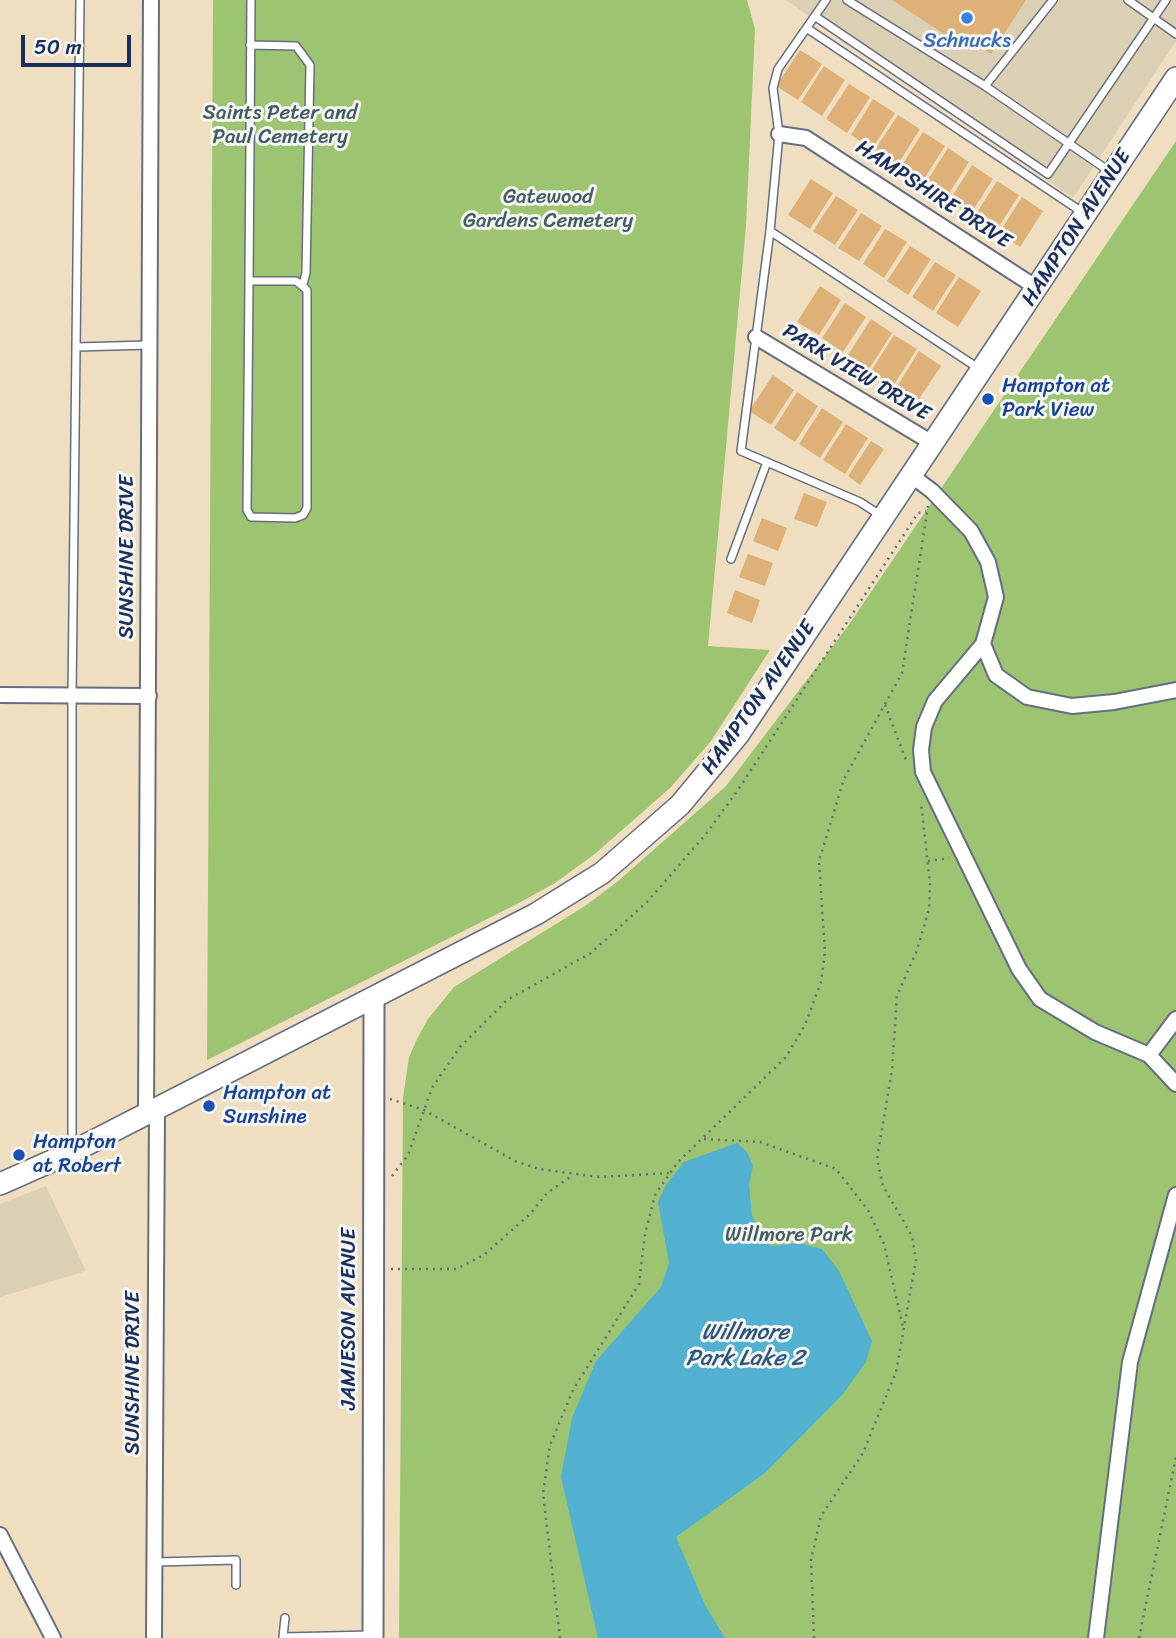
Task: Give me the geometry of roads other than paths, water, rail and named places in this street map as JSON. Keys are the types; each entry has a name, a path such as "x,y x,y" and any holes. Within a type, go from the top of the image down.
{"main road":[{"name":"HAMPTON AVENUE","path":"0,1184 72,1153 374,999 567,896 631,850 680,805 738,735 1176,78"},
{"name":"JAMIESON AVENUE","path":"373,1637 374,999"}],"street":[{"name":"SUNSHINE DRIVE","path":"151,0 149,696 154,1638"},
{"name":"HAMPSHIRE DRIVE","path":"779,134 806,138 1037,288"},
{"name":"PARK VIEW DRIVE","path":"756,337 934,444"},
{"path":"912,476 932,491 971,531 988,562 996,597 983,644 935,701 924,727 920,750 923,772 961,856 1019,969 1040,999 1096,1032 1149,1055 1176,1084"},
{"path":"983,644 996,674 1027,697 1072,706 1114,702 1176,690"},
{"path":"0,695 149,696"},
{"path":"1149,1055 1176,1019"},
{"path":"1096,1638 1130,1362 1176,1195"},
{"path":"0,1535 53,1638"}],"lane":[{"path":"72,1153 72,696 80,0"},
{"path":"248,281 296,281 307,290 307,508 303,515 295,519 265,520 251,517 247,510 248,281 250,0"},
{"path":"826,0 778,69 773,88 779,134 770,232 741,451 860,502 884,517"},
{"path":"847,0 985,86 1112,174"},
{"path":"985,86 1053,0"},
{"path":"1128,0 1176,34"},
{"path":"816,17 1048,174 1166,0"},
{"path":"808,29 1086,214"},
{"path":"250,45 296,46 310,65 306,273 303,285"},
{"path":"770,232 982,371"},
{"path":"76,347 150,345"},
{"path":"731,559 767,462"},
{"path":"154,1562 236,1560 236,1585"},
{"path":"285,1618 283,1637 373,1637"}],"water":[{"name":"Willmore Park Lake 2","path":"737,1143 747,1152 753,1166 749,1185 752,1215 762,1239 771,1246 799,1243 822,1249 839,1271 872,1341 866,1362 843,1394 765,1473 676,1537 705,1605 725,1638 598,1638 561,1477 572,1418 596,1361 661,1287 669,1263 658,1202 666,1185 684,1162"}],"place":[{"name":"Schnucks","path":"967,18"},
{"name":"Hampton at Park View","path":"988,399"},
{"name":"Hampton at Sunshine","path":"209,1106"},
{"name":"Hampton at Robert","path":"19,1155"}],"park label":[{"name":"Saints Peter and Paul Cemetery","path":"280,126"},
{"name":"Gatewood Gardens Cemetery","path":"548,210"},
{"name":"Willmore Park","path":"789,1236"}]}
